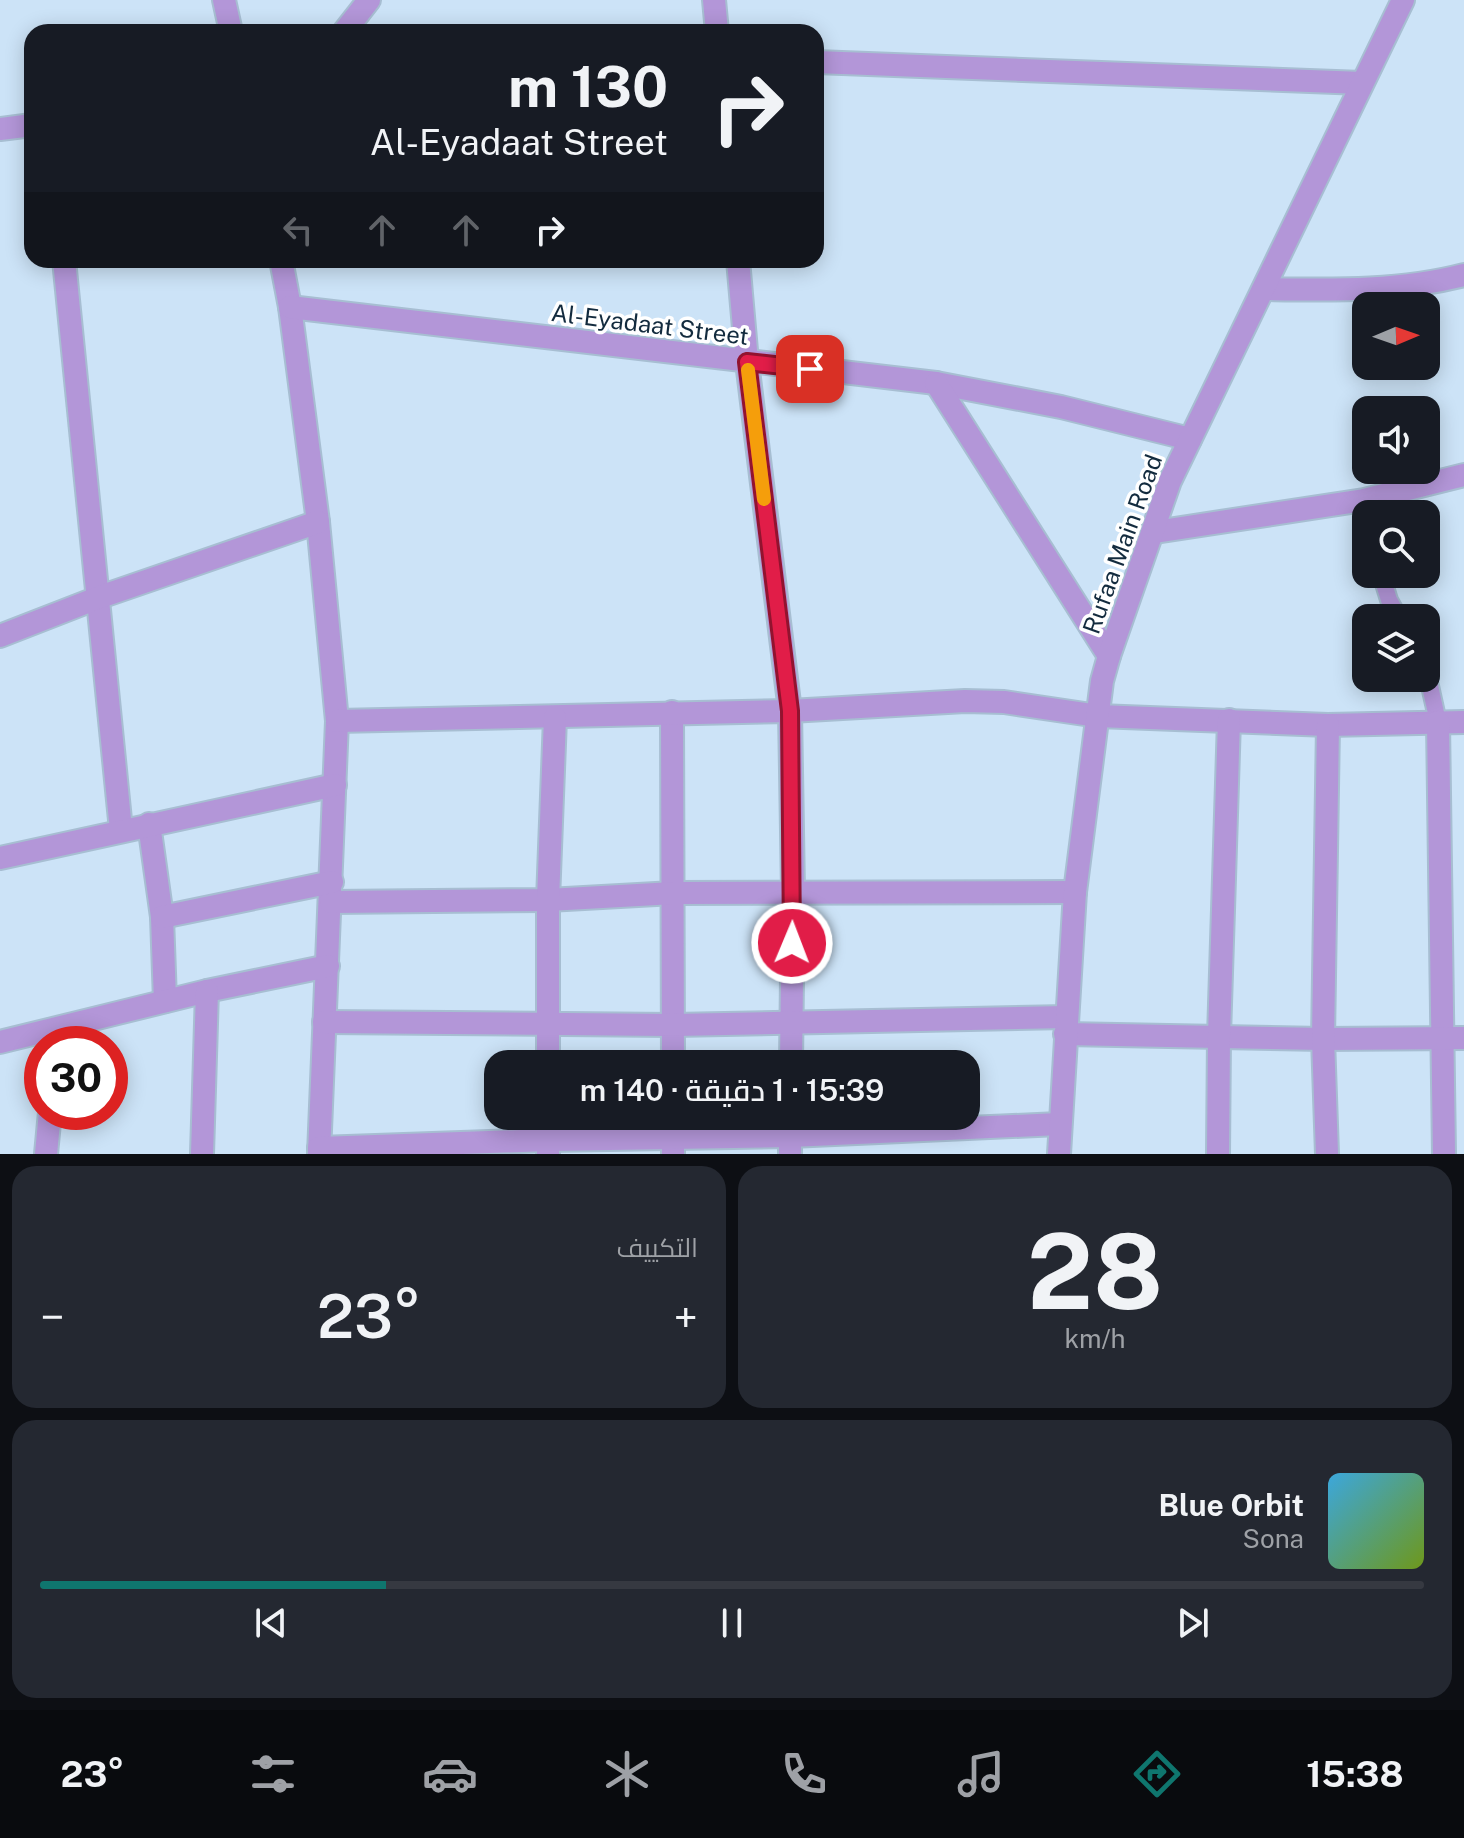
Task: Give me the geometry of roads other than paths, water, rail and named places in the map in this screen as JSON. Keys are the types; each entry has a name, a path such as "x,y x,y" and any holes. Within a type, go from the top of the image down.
{"street":[{"path":"224,0 229,24"},
{"path":"350,24 369,0"},
{"path":"714,0 716,24"},
{"name":"Rufaa Main Road","path":"1059,1154 1075,892 1109,656 1155,532 1170,481 1403,0"},
{"path":"824,62 1362,83"},
{"path":"0,129 24,126"},
{"path":"65,268 121,830"},
{"path":"283,268 318,522 337,721 319,1151 548,1147 673,1136 790,1135 1059,1124"},
{"path":"739,268 747,362 790,711 793,891 791,1050"},
{"path":"1264,289 1394,288 1429,284 1464,275"},
{"name":"Al-Eyadaat Street","path":"290,307 936,383 1015,396 1190,439"},
{"path":"936,383 1064,590 1109,656"},
{"path":"1387,500 1464,475"},
{"path":"1155,532 1352,509"},
{"path":"0,636 100,597 318,522"},
{"path":"337,721 555,718 1004,702 1098,716 1328,725 1464,722"},
{"path":"672,712 673,1050"},
{"path":"548,1050 548,900 555,718"},
{"path":"1218,1154 1229,720"},
{"path":"1438,722 1453,1038 1444,1154"},
{"path":"1327,1154 1323,1039 1328,725"},
{"path":"0,858 335,785"},
{"path":"149,824 162,917 165,1001"},
{"path":"162,917 331,892 548,900 793,891 1075,892"},
{"path":"90,1026 165,1001 328,966"},
{"path":"202,1154 207,991"},
{"path":"324,1022 1066,1025 1219,1036 1453,1038"},
{"path":"0,1042 24,1040"},
{"path":"46,1154 48,1130"}],"lane":[{"path":"1431,692 1438,722"}]}
